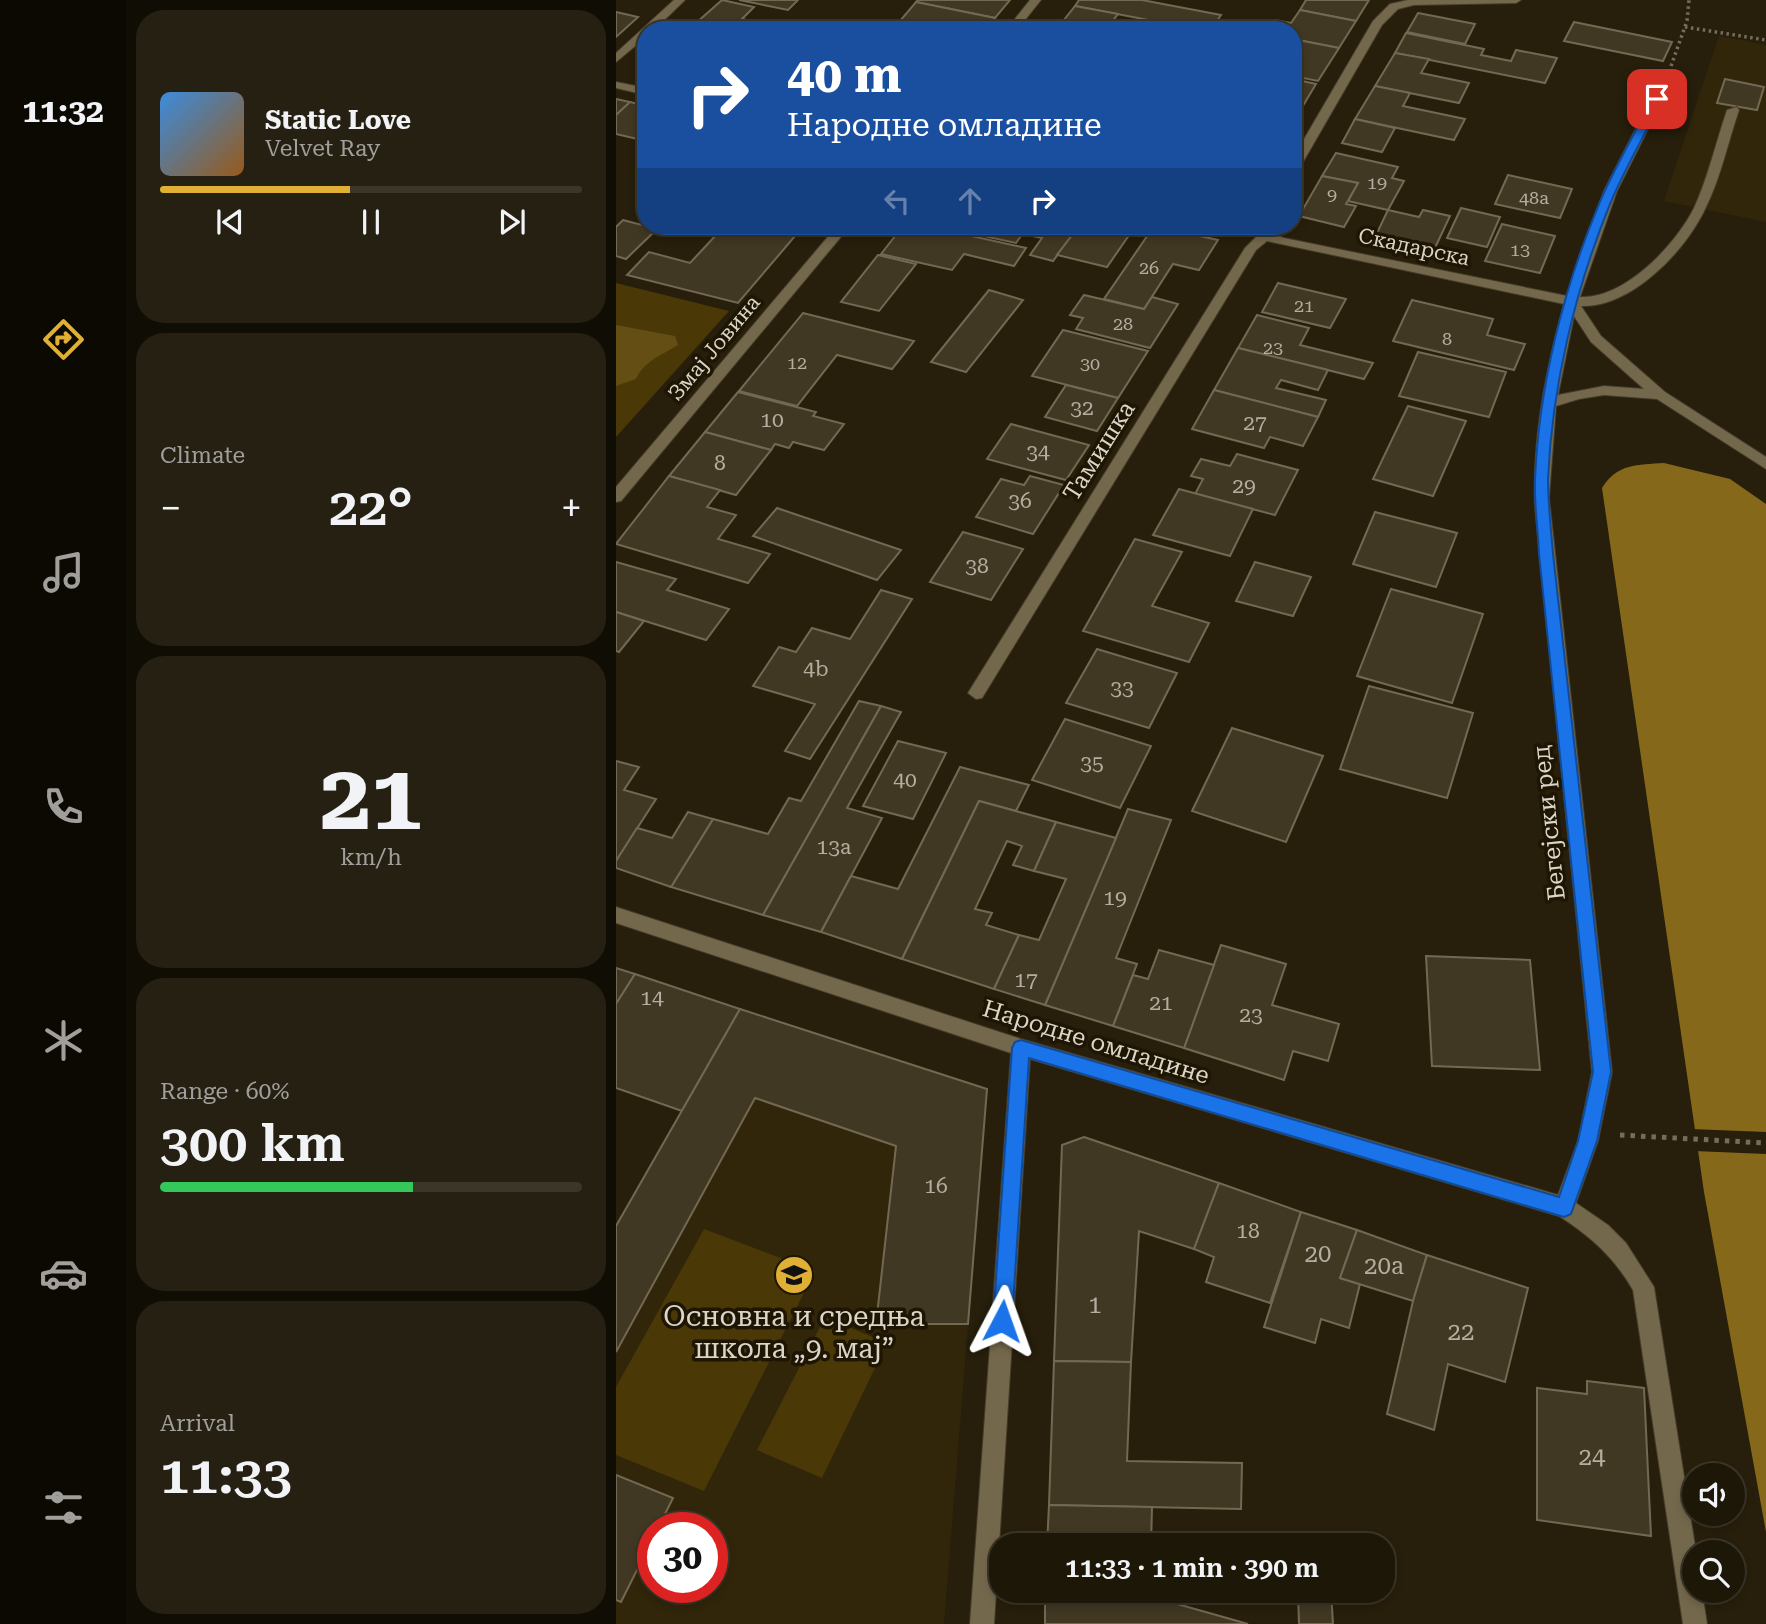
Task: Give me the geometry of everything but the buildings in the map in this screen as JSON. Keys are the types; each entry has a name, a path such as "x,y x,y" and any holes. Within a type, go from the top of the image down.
{"street":[{"path":"658,21 680,0"},
{"path":"1018,21 1036,0"},
{"path":"1302,153 1377,23 1394,6 1414,2 1516,0"},
{"path":"616,59 637,40"},
{"path":"616,85 637,90"},
{"name":"Бегејски ред","path":"1564,1208 1588,1141 1602,1072 1546,554 1542,482 1549,404 1570,301 1605,204 1663,87"},
{"name":"Скадарска","path":"1265,236 1570,301 1595,302 1629,288 1674,248 1700,208 1733,110"},
{"name":"Змај Јовина","path":"619,490 836,235"},
{"name":"Тамишка","path":"976,693 1251,248 1265,236"},
{"path":"1570,301 1596,339 1660,395 1766,464"},
{"path":"1549,404 1579,392 1611,389 1660,395"},
{"name":"Народне омладине","path":"616,915 1021,1048 1564,1208"},
{"path":"982,1624 1021,1048"},
{"path":"1564,1208 1595,1227 1625,1254 1643,1287 1695,1624"}],"path":[{"path":"1663,87 1685,27 1689,0"},
{"path":"1685,27 1766,40"},
{"path":"1631,1137 1766,1143"}],"shaded area":[{"path":"1719,36 1766,45 1766,222 1664,201"},
{"path":"616,283 729,311 616,437"},
{"path":"616,325 675,336 678,345 649,363 636,379 616,386"},
{"path":"1664,463 1730,479 1766,504 1766,1532 1704,1192 1602,488 1615,474 1629,467"},
{"name":"Основна и средња школа „9. мај”","path":"740,1009 987,1089 944,1624 616,1624 616,1226"},
{"path":"704,1229 815,1271 704,1491 616,1455 616,1387"},
{"path":"825,1317 887,1343 822,1478 757,1450"}],"pier":[{"path":"1691,1129 1766,1132 1766,1154 1694,1151"}],"place":[{"name":"Основна и средња школа „9. мај”","path":"794,1275"}],"route":[{"path":"1002,1321 1021,1048 1564,1208 1588,1141 1602,1072 1546,554 1542,482 1545,441 1549,404 1570,301 1605,204 1657,99"}]}
